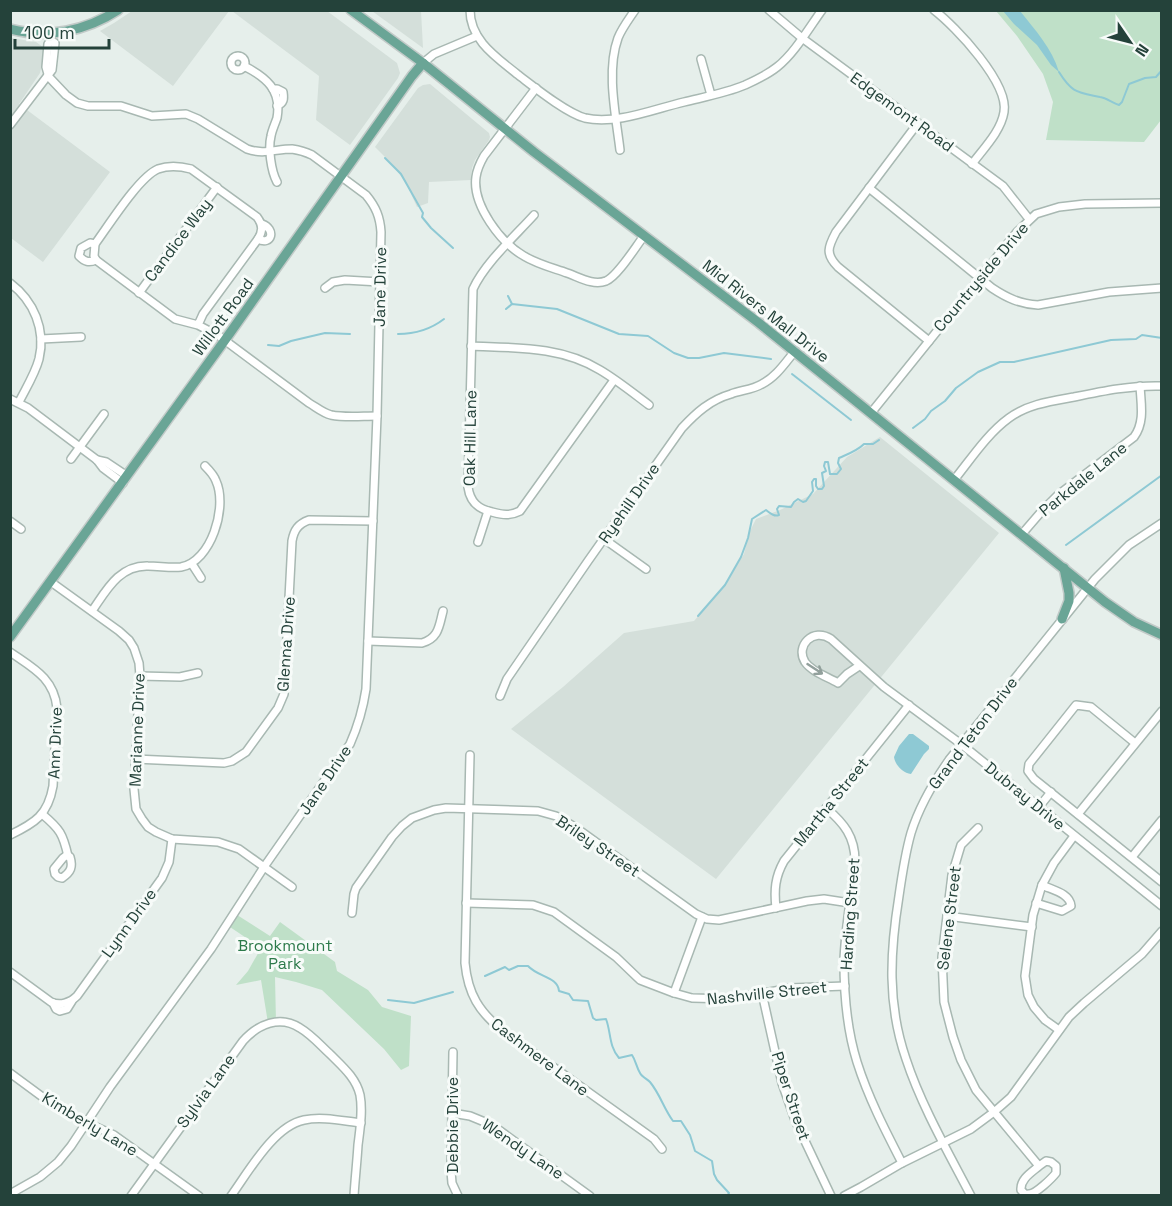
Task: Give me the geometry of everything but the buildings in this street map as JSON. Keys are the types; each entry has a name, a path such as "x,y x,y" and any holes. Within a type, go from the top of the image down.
{"main road":[{"path":"10,29 51,37 86,27 118,10"},
{"name":"Mid Rivers Mall Drive","path":"351,10 423,63 504,129 795,351 1124,616 1161,635"},
{"name":"Willott Road","path":"10,636 423,63"},
{"path":"1062,619 1069,601 1064,568"}],"street":[{"path":"470,10 477,36 490,52 574,114 597,119 617,119 742,86 780,65 822,10"},
{"path":"620,150 612,80 613,57 619,36 635,10"},
{"name":"Edgemont Road","path":"769,10 802,38 1003,186 1029,219"},
{"path":"934,10 971,46 1003,94 1005,103 1002,120 972,164"},
{"name":"Willott Road","path":"423,63 434,54 477,36"},
{"path":"10,125 52,70 55,43 51,37"},
{"path":"701,58 711,95"},
{"path":"244,66 261,74 273,89 277,106 270,152 272,174 277,182"},
{"name":"Jane Drive","path":"10,1194 40,1177 58,1162 71,1146 110,1087 211,949 264,867 350,744 363,708 366,689 377,416 381,232 379,215 366,195 312,155 288,150 255,152 186,114 152,116 122,106 83,105 72,100 48,75"},
{"path":"536,88 479,166 476,177 476,190 490,223 498,235 527,258 597,283 611,279 644,236"},
{"path":"918,123 836,232 829,247 830,256 838,267 929,341"},
{"path":"198,325 203,314 258,239 262,224 257,217 190,169 180,166 160,168 145,177 95,244 96,260 175,319 198,325 225,340 321,411 338,416 377,416"},
{"name":"Candice Way","path":"139,292 217,187"},
{"path":"868,189 1003,296 1015,301 1038,305 1109,292 1161,288"},
{"name":"Countryside Drive","path":"871,413 1029,219 1043,211 1059,207 1085,204 1161,203"},
{"name":"Oak Hill Lane","path":"488,511 474,503 468,493 473,289 486,268 534,215"},
{"path":"95,244 81,248 80,256 83,261 96,260"},
{"path":"325,288 333,282 345,280 380,282"},
{"path":"10,283 24,295 34,310 41,339 36,367 18,402"},
{"path":"41,339 81,338"},
{"path":"471,346 554,352 598,369 649,405"},
{"name":"Ryehill Drive","path":"500,696 507,679 682,428 698,411 722,397 761,385 778,372 795,351"},
{"path":"478,542 488,511 510,515 520,511 614,380"},
{"name":"Parkdale Lane","path":"1022,534 1058,495 1134,437 1142,420 1140,386"},
{"path":"954,480 1002,424 1032,405 1116,388 1161,386"},
{"path":"10,399 18,402 80,447 97,460 103,468 125,479"},
{"path":"71,459 104,414"},
{"path":"92,611 113,581 132,568 149,566 175,568 187,566 198,559 211,540 219,505 216,480 205,466"},
{"name":"Glenna Drive","path":"135,759 224,763 246,752 278,708 284,694 294,532 300,524 309,520 373,522"},
{"path":"10,521 21,529"},
{"name":"Grand Teton Drive","path":"971,1196 914,1081 898,1035 892,990 892,950 905,856 911,832 934,782 961,744 1087,587 1123,550 1161,523"},
{"path":"604,539 646,568"},
{"path":"192,564 201,578"},
{"name":"Marianne Drive","path":"51,582 129,640 137,654 140,676 134,789 136,809 148,827 172,839 228,844 239,849 292,887"},
{"path":"368,641 422,643 430,641 435,636 443,610"},
{"name":"Dubray Drive","path":"859,666 838,682 807,664 803,657 804,645 818,635 828,637 897,697 961,744 1161,906"},
{"name":"Ann Drive","path":"10,652 41,674 56,696 53,786 47,808 42,814"},
{"path":"140,676 180,677 198,673"},
{"name":"Martha Street","path":"776,908 774,896 777,873 784,861 909,705"},
{"path":"1135,743 1091,707 1076,705 1029,764 1028,771 1034,779 1161,882"},
{"path":"1078,814 1161,711"},
{"name":"Cashmere Lane","path":"470,755 465,963 466,978 472,995 490,1021 654,1139 662,1149"},
{"path":"1039,807 1051,792"},
{"name":"Briley Street","path":"352,913 356,888 392,837 411,819 446,808 538,811 556,816 575,827 687,909 702,917"},
{"name":"Harding Street","path":"826,808 840,819 853,843 855,861 844,960 847,1013 857,1060 876,1109 902,1162"},
{"path":"10,835 26,827 42,814 55,825 63,837 68,856"},
{"path":"1132,857 1161,820"},
{"name":"Selene Street","path":"978,828 958,850 952,875 942,970 944,1002 961,1060 970,1080 984,1102 1039,1166"},
{"path":"1059,1030 1045,1020 1034,1007 1026,986 1026,966 1036,903 1042,885 1054,862 1074,836"},
{"name":"Lynn Drive","path":"10,972 53,1003 72,1001 162,878 169,862 172,839"},
{"path":"1036,903 1062,910 1071,906 1067,897 1042,885"},
{"path":"674,993 702,917 719,920 824,899 850,903"},
{"name":"Nashville Street","path":"466,903 543,907 554,912 616,957 640,980 692,998 718,1000 742,998 791,988 845,986"},
{"path":"947,916 1032,927"},
{"path":"844,1196 902,1162 971,1129 994,1112 1017,1089 1059,1030 1079,1007 1142,954 1161,931"},
{"name":"Piper Street","path":"762,993 783,1083 792,1110 831,1196"},
{"name":"Sylvia Lane","path":"131,1196 243,1041 263,1025 279,1022 298,1026 350,1073 360,1093 361,1123"},
{"name":"Debbie Drive","path":"453,1052 451,1171 452,1183 459,1196"},
{"name":"Kimberly Lane","path":"10,1073 72,1116 114,1135 199,1196"},
{"name":"Wendy Lane","path":"452,1113 470,1116 492,1125 590,1196"},
{"path":"231,1196 278,1133 291,1124 315,1118 361,1123 354,1196"},
{"name":"Selene Street","path":"1046,1161 1051,1162 1056,1166 1056,1173 1035,1192 1027,1194 1021,1190 1020,1185 1039,1166 1046,1161"}],"shaded area":[{"path":"132,11 229,11 173,86 100,31"},
{"path":"232,11 327,11 397,63 400,73 350,145 316,120 319,76"},
{"path":"372,11 421,11 423,48"},
{"path":"11,38 36,42 43,47 40,73 19,104 110,172 43,262 11,238"},
{"path":"430,84 489,133 490,137 475,160 471,180 429,182 428,203 417,207 407,185 393,165 375,147 418,88"},
{"path":"880,437 999,533 716,879 511,729 624,633 694,621 721,590 744,554 749,533 756,519 813,494 847,457"}],"green space":[{"path":"996,11 1161,11 1161,120 1144,142 1046,140 1053,102 1043,74 1017,36"},
{"name":"Brookmount Park","path":"234,913 270,936 280,922 335,962 337,971 368,990 382,1007 411,1016 409,1066 401,1070 384,1049 322,990 296,982 275,977 276,1022 268,1023 261,980 236,985 248,971 261,948 227,925"}],"water":[{"path":"1003,11 1020,11 1048,47 1059,72 1037,45"},
{"path":"909,734 913,734 929,746 911,774 900,768 894,757 899,746"}],"waterway":[{"path":"1059,72 1072,88 1119,105 1129,84 1156,77 1162,70"},
{"path":"385,158 401,174 423,213 422,217 453,248"},
{"path":"508,296 512,304"},
{"path":"506,309 512,304 557,309 619,334 648,336 674,353 688,358 724,353 771,359"},
{"path":"398,334 422,330 444,319"},
{"path":"268,345 279,346 325,333 350,334"},
{"path":"913,428 945,401 956,388 978,372 1000,362 1014,362 1111,340 1136,339 1142,335 1162,338"},
{"path":"792,374 851,420"},
{"path":"698,616 725,585 741,557 752,519 766,510 779,515 777,509 779,506 791,507 798,499 806,501 813,491 814,479 816,479 818,489 824,486 822,473 826,471 825,462 828,462 830,474 837,474 841,469 838,463 839,458 864,444 873,444 879,440"},
{"path":"1066,545 1162,475"},
{"path":"485,976 505,967 509,970 518,966 528,966 555,983 559,991 569,994 573,1000 588,1001 593,1018 606,1019 612,1044 619,1058 632,1055 640,1073 650,1082 673,1121 681,1121 690,1135 695,1151 712,1161 714,1174 729,1193 727,1196"},
{"path":"388,1000 414,1003 453,992"}]}
